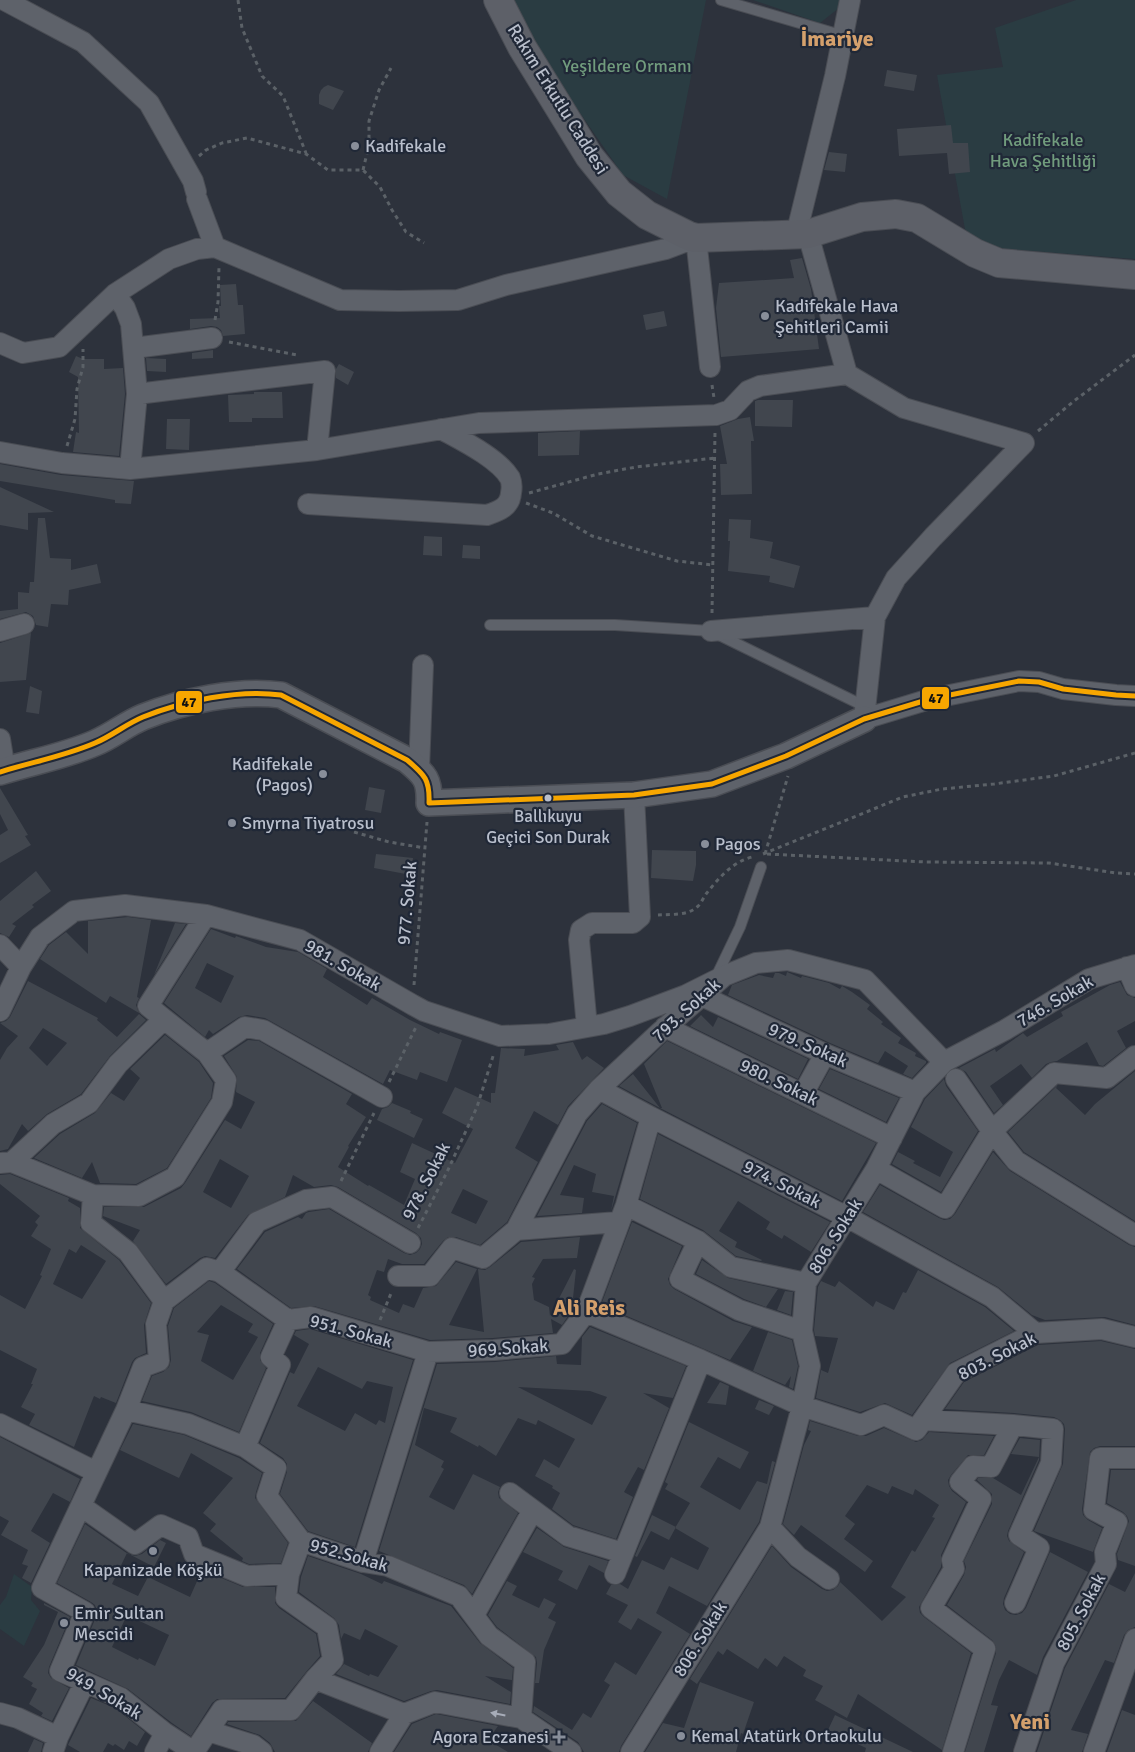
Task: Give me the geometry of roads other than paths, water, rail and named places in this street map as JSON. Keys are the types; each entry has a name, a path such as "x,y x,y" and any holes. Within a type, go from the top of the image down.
{"main road":[{"name":"Rakım Erkutlu Caddesi","path":"498,0 522,47 589,156 619,193 647,215 696,238 802,234 862,217 896,214 917,218 975,253 999,263 1135,275"}],"street":[{"path":"4,0 83,42 149,103 193,180 196,196 214,247"},
{"path":"847,374 802,234 850,0"},
{"path":"0,343 24,353 59,347 115,294 169,259 196,250 214,247 340,300 458,300 506,285 666,249 696,238 710,367"},
{"path":"115,294 125,308 131,324 138,394 130,469"},
{"path":"134,348 212,338"},
{"path":"138,394 325,371 317,450"},
{"path":"0,452 62,463 130,469 317,450 479,423 716,416 730,410 748,392 760,386 847,374 904,408 1024,443 896,578 875,617 865,713"},
{"path":"308,504 488,514 500,511 511,498 512,486 510,478 497,464 477,449 441,429"},
{"path":"711,631 875,617"},
{"path":"0,631 24,624"},
{"path":"419,770 423,665"},
{"path":"0,739 2,771 98,742 142,718 182,705 234,694 261,692 281,695 407,760 419,770 429,787 429,803 634,795 712,784 786,756 865,713 1019,681 1039,682 1063,689 1135,696"},
{"path":"586,1027 579,940 581,930 592,923 633,923 640,916 634,795"},
{"name":"981. Sokak","path":"0,1011 21,967 40,936 74,911 124,905 206,915 300,940 413,1006 500,1036 549,1034 586,1027 630,1016 713,984"},
{"path":"6,1163 93,1195 139,1196 175,1177 222,1102 226,1080 207,1054 148,1006 206,915"},
{"path":"0,945 21,967"},
{"name":"793. Sokak","path":"516,1230 577,1114 600,1089 713,984 756,963 788,960 865,980 944,1062"},
{"path":"1131,966 1135,986"},
{"name":"746. Sokak","path":"1005,1030 1089,979 1131,966"},
{"name":"979. Sokak","path":"713,984 825,1054 916,1092"},
{"path":"6,1163 53,1124 89,1103 118,1064 164,1019"},
{"path":"207,1054 245,1027 263,1030 382,1097"},
{"name":"980. Sokak","path":"666,1027 892,1138"},
{"name":"806. Sokak","path":"631,1752 770,1527 802,1406 810,1366 802,1331 806,1283 876,1169 916,1092 944,1062 1005,1030"},
{"path":"803,1094 825,1054"},
{"path":"876,1169 945,1208 992,1131 1054,1073 1107,1078 1135,1056"},
{"path":"956,1079 992,1131 1016,1161 1135,1235"},
{"name":"974. Sokak","path":"600,1089 847,1217 992,1297 1035,1333"},
{"name":"969.Sokak","path":"428,1352 494,1350 562,1344 586,1312 622,1213 651,1117"},
{"path":"93,1195 91,1223 128,1252 164,1301"},
{"path":"0,1424 96,1472 126,1410 143,1366 159,1361 156,1324 164,1301 207,1268 220,1272 257,1222 306,1200 332,1197 410,1243"},
{"path":"398,1276 430,1276 452,1248 483,1258 516,1230 622,1213 698,1241 731,1268 806,1283"},
{"path":"698,1241 680,1279 740,1310 802,1331"},
{"name":"951. Sokak","path":"220,1272 288,1320 311,1317 428,1352"},
{"path":"586,1312 701,1360 802,1406 861,1425 884,1415 916,1430 923,1420 1053,1429 1051,1462 1019,1536 1039,1548 1015,1603"},
{"path":"245,1447 280,1365 272,1357 288,1320"},
{"name":"803. Sokak","path":"923,1420 956,1373 1035,1333 1102,1329 1135,1337"},
{"path":"363,1562 428,1352"},
{"path":"615,1574 701,1360"},
{"name":"952.Sokak","path":"126,1410 188,1424 245,1447 276,1468 268,1496 302,1541 363,1562 388,1566 459,1596 489,1636 525,1662 520,1718"},
{"path":"953,1752 984,1648 931,1608 954,1569 952,1560 981,1499 960,1482 973,1466 991,1467 1013,1425"},
{"name":"805. Sokak","path":"1024,1752 1054,1663 1106,1564 1105,1552 1117,1522 1094,1510 1100,1458 1135,1458"},
{"name":"949. Sokak","path":"96,1472 42,1588 85,1612 60,1671 121,1698 194,1752"},
{"path":"510,1493 568,1536 624,1553"},
{"path":"81,1506 135,1544 161,1525 188,1537 194,1554 247,1576 289,1574"},
{"path":"474,1615 533,1510"},
{"path":"770,1527 798,1557 829,1579"},
{"path":"194,1752 222,1710 291,1710 333,1660 327,1626 286,1598 289,1574 302,1541"},
{"path":"1094,1752 1135,1639"},
{"path":"315,1680 404,1714"},
{"path":"0,1713 18,1718 55,1745 85,1682"},
{"path":"380,1752 404,1714 434,1702 520,1718 571,1752"},
{"path":"208,1731 252,1745 262,1752"},
{"path":"155,1752 166,1733"}],"lane":[{"path":"721,0 844,36"},
{"path":"490,625 615,625 711,631 865,713"},
{"path":"713,984 740,927 761,867"}],"place":[{"name":"Kadifekale","path":"355,146"},
{"name":"Kadifekale Hava Şehitleri Camii","path":"765,316"},
{"name":"Kadifekale (Pagos)","path":"323,774"},
{"name":"Ballıkuyu Geçici Son Durak","path":"548,798"},
{"name":"Smyrna Tiyatrosu","path":"232,823"},
{"name":"Pagos","path":"705,844"},
{"name":"Kapanizade Köşkü","path":"153,1551"},
{"name":"Emir Sultan Mescidi","path":"64,1623"},
{"name":"Kemal Atatürk Ortaokulu","path":"681,1736"},
{"name":"Agora Eczanesi","path":"559,1737"}],"district":[{"name":"İmariye","path":"837,38"},
{"name":"Ali Reis","path":"589,1307"},
{"name":"Yeni","path":"1030,1721"}],"park label":[{"name":"Yeşildere Ormanı","path":"627,66"},
{"name":"Kadifekale Hava Şehitliği","path":"1043,150"}]}
